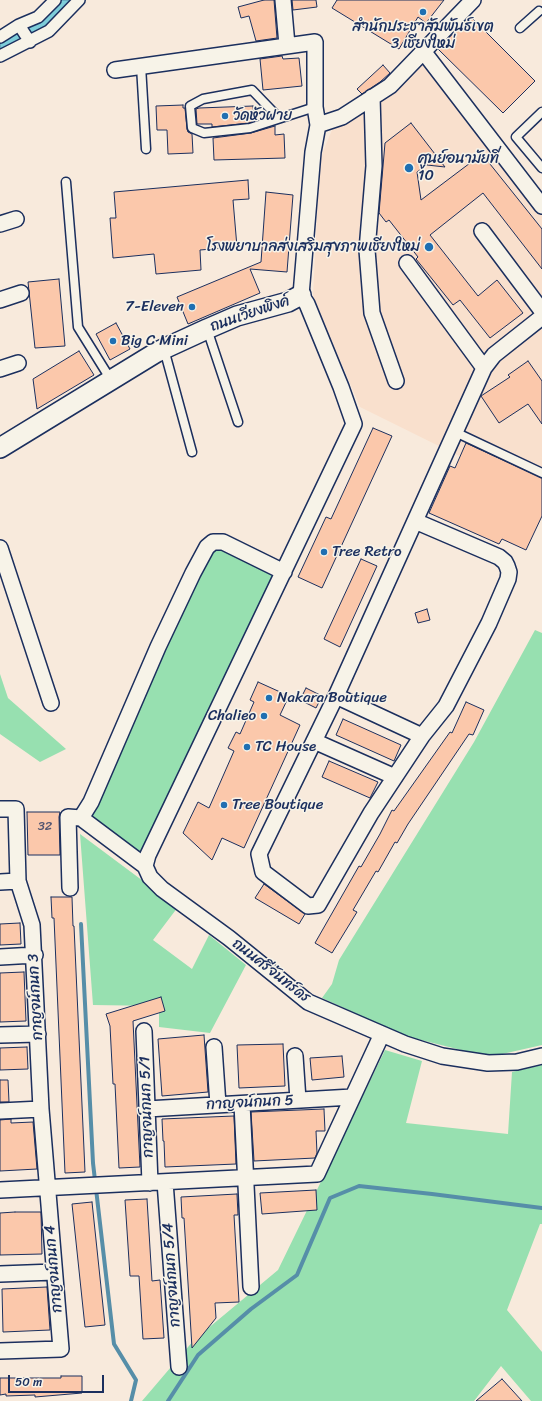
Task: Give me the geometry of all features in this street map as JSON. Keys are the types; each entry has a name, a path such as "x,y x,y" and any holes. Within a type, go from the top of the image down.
{"street":[{"path":"0,37 19,25 38,17 55,0"},
{"path":"0,56 49,32 79,0"},
{"path":"115,70 287,46 283,0"},
{"path":"318,125 342,117 390,86 473,0"},
{"path":"19,25 30,42"},
{"name":"ถนนเวียงพิงค์","path":"0,448 164,349 237,316 288,302 301,295 313,152 318,125 315,107 315,42 287,46"},
{"path":"423,51 542,206"},
{"path":"372,97 374,166 367,250 372,313 396,381"},
{"path":"0,224 16,218"},
{"path":"482,231 542,311"},
{"path":"407,263 484,368"},
{"path":"0,300 21,293"},
{"path":"145,866 148,855 354,424 341,387 307,304 301,295"},
{"path":"415,521 499,557 506,562 509,572 508,579 495,609 446,706 422,736 371,813 318,905 308,906 262,872 259,854 336,696 484,368 494,355 542,317"},
{"path":"0,369 18,363"},
{"path":"70,888 68,817 80,818 91,802 158,647 207,547 213,542 223,542 284,572"},
{"path":"0,548 51,703"},
{"path":"336,696 422,736"},
{"path":"314,741 395,777"},
{"name":"กาญจน์กนก 3","path":"0,809 16,808 18,881 32,925 35,955 41,1108 47,1188"},
{"name":"ถนนศรีจันทร์ดร","path":"80,818 145,866 150,877 162,889 229,938 308,1002 405,1044 442,1056 488,1063 517,1062 542,1056"},
{"path":"0,882 18,881"},
{"path":"0,957 35,955"},
{"name":"กาญจน์กนก 5/1","path":"144,1031 148,1109 158,1183"},
{"path":"0,1035 38,1034"},
{"path":"0,1190 246,1179 317,1174 382,1034"},
{"path":"214,1047 218,1105"},
{"path":"295,1056 298,1100"},
{"name":"กาญจน์กนก 5","path":"148,1109 352,1097"},
{"path":"242,1104 251,1287"},
{"path":"0,1111 41,1108"},
{"name":"กาญจน์กนก 5/4","path":"158,1183 179,1367"},
{"name":"กาญจน์กนก 4","path":"0,1351 61,1349 47,1188"},
{"path":"0,1274 54,1272"}],"lane":[{"path":"520,28 539,11"},
{"path":"141,66 146,149"},
{"path":"279,118 252,90 203,100 190,106 192,128 204,133 250,128 315,107"},
{"path":"542,112 516,137 542,168"},
{"path":"66,182 78,327 111,380"},
{"path":"207,329 238,422"},
{"path":"164,349 192,452"},
{"path":"455,432 542,473"}],"shaded area":[{"name":"โรงพยาบาลส่งเสริมสุขภาพเชียงใหม่","path":"431,51 542,197 542,497 360,407 313,296 320,159 334,125"}],"green space":[{"path":"222,546 277,573 142,856 132,854 91,814 210,549"},
{"path":"535,630 542,633 542,1045 489,1057 405,1036 322,998 332,984 339,960 474,742"},
{"path":"0,674 8,698 66,749 40,762 0,734"},
{"path":"80,834 178,907 153,940 192,969 209,935 246,965 210,1033 159,1027 159,1006 93,1005"},
{"path":"385,1050 422,1061 406,1123 508,1134 512,1072 542,1065 542,1224 540,1224 507,1310 542,1352 542,1401 531,1401 501,1366 474,1401 142,1401 194,1340 278,1270"}],"water":[{"path":"59,0 77,0 47,29 0,53 0,40 22,31 40,19"}],"building":[{"path":"264,0 274,0 277,38 256,41 249,16 241,18 238,7"},
{"path":"292,0 316,0 317,7 293,10"},
{"path":"337,0 444,0 426,23 418,17 399,49 332,8"},
{"path":"470,16 535,81 503,113 438,49"},
{"path":"282,56 283,59 299,58 302,86 263,90 260,59"},
{"path":"383,65 390,73 362,94 357,89"},
{"path":"183,105 183,108 185,108 187,129 188,132 192,134 193,153 168,154 167,130 157,130 156,106"},
{"path":"253,106 254,121 249,123 212,127 212,124 197,124 196,109 199,108"},
{"path":"411,123 445,167 427,165 417,172 421,200 482,154 542,229 542,269 483,193 430,235 478,296 497,280 523,313 490,338 460,300 453,305 416,259 418,257 389,220 386,222 379,213 385,143"},
{"path":"275,126 275,135 284,134 285,158 214,160 213,138 251,133"},
{"path":"248,180 249,199 233,200 237,247 200,250 201,270 156,274 154,254 113,258 110,218 116,218 114,192"},
{"path":"266,192 293,195 287,272 250,269 260,293 188,324 177,297 261,262"},
{"path":"59,279 65,346 35,348 28,282"},
{"name":"Big C Mini","path":"116,323 130,349 110,360 96,334"},
{"path":"79,351 94,375 37,409 33,379"},
{"path":"528,361 542,381 542,424 528,404 499,423 481,396 510,377 508,375"},
{"path":"373,428 392,436 322,588 298,577 326,517 331,519"},
{"path":"466,443 542,478 542,516 526,550 502,539 499,544 429,513 450,466 455,468"},
{"path":"361,559 377,566 340,647 324,639"},
{"path":"427,609 430,620 418,623 415,613"},
{"path":"258,682 289,696 280,715 300,725 244,848 222,838 212,860 183,833 198,802 209,808 234,751 228,748 236,732 240,734 254,702 250,700"},
{"path":"306,688 322,696 316,708 300,700"},
{"path":"466,702 484,710 473,735 469,734 408,824 397,843 395,842 378,872 376,871 353,910 357,912 332,953 315,943 359,866 361,867 392,810 394,811 450,732 452,733"},
{"path":"343,719 401,745 394,761 336,735"},
{"path":"329,761 378,782 370,798 322,777"},
{"path":"27,812 60,812 60,855 28,855"},
{"path":"264,884 305,914 299,924 255,898"},
{"path":"51,897 72,897 85,1172 65,1173 54,918 52,918"},
{"path":"20,923 21,944 0,945 0,924"},
{"path":"24,972 26,1021 0,1022 0,973"},
{"path":"161,997 165,1011 133,1021 140,1167 119,1168 115,1084 113,1084 110,1026 106,1014"},
{"path":"204,1035 208,1092 162,1096 158,1039"},
{"path":"283,1044 285,1086 239,1088 237,1045"},
{"path":"27,1047 28,1069 0,1070 0,1048"},
{"path":"342,1056 344,1077 312,1080 310,1058"},
{"path":"0,1080 8,1080 9,1102 0,1102"},
{"path":"324,1109 325,1131 316,1131 317,1153 315,1158 254,1161 251,1112"},
{"path":"234,1116 236,1164 165,1167 162,1119"},
{"path":"11,1119 11,1123 33,1122 37,1169 0,1171 0,1120"},
{"path":"316,1190 317,1210 262,1214 260,1193"},
{"path":"237,1194 238,1215 234,1215 239,1302 215,1303 216,1318 192,1348 184,1218 182,1218 181,1197"},
{"path":"147,1199 152,1281 160,1280 164,1338 143,1339 139,1276 130,1276 125,1200"},
{"path":"92,1202 105,1325 85,1327 72,1204"},
{"path":"41,1212 42,1254 0,1255 0,1213"},
{"path":"47,1287 50,1330 3,1332 2,1289"},
{"path":"61,1376 82,1376 82,1393 35,1397 35,1395 0,1395 0,1378 61,1378"},
{"path":"502,1379 522,1401 476,1401"}],"waterway":[{"path":"81,924 93,1163 114,1344 136,1380 131,1401"},
{"path":"168,1401 198,1355 251,1309 297,1275 330,1198 359,1186 542,1208"}],"place":[{"name":"สำนักประชาสัมพันธ์เขต 3 เชียงใหม่","path":"423,12"},
{"name":"วัดหัวฝาย","path":"225,116"},
{"name":"ศูนย์อนามัยที่ 10","path":"409,168"},
{"name":"โรงพยาบาลส่งเสริมสุขภาพเชียงใหม่","path":"429,247"},
{"name":"7-Eleven","path":"192,307"},
{"name":"Big C Mini","path":"113,341"},
{"name":"Tree Retro","path":"324,552"},
{"name":"Nakara Boutique","path":"269,698"},
{"name":"Chalieo","path":"264,716"},
{"name":"TC House","path":"247,747"},
{"name":"Tree Boutique","path":"224,805"}]}
